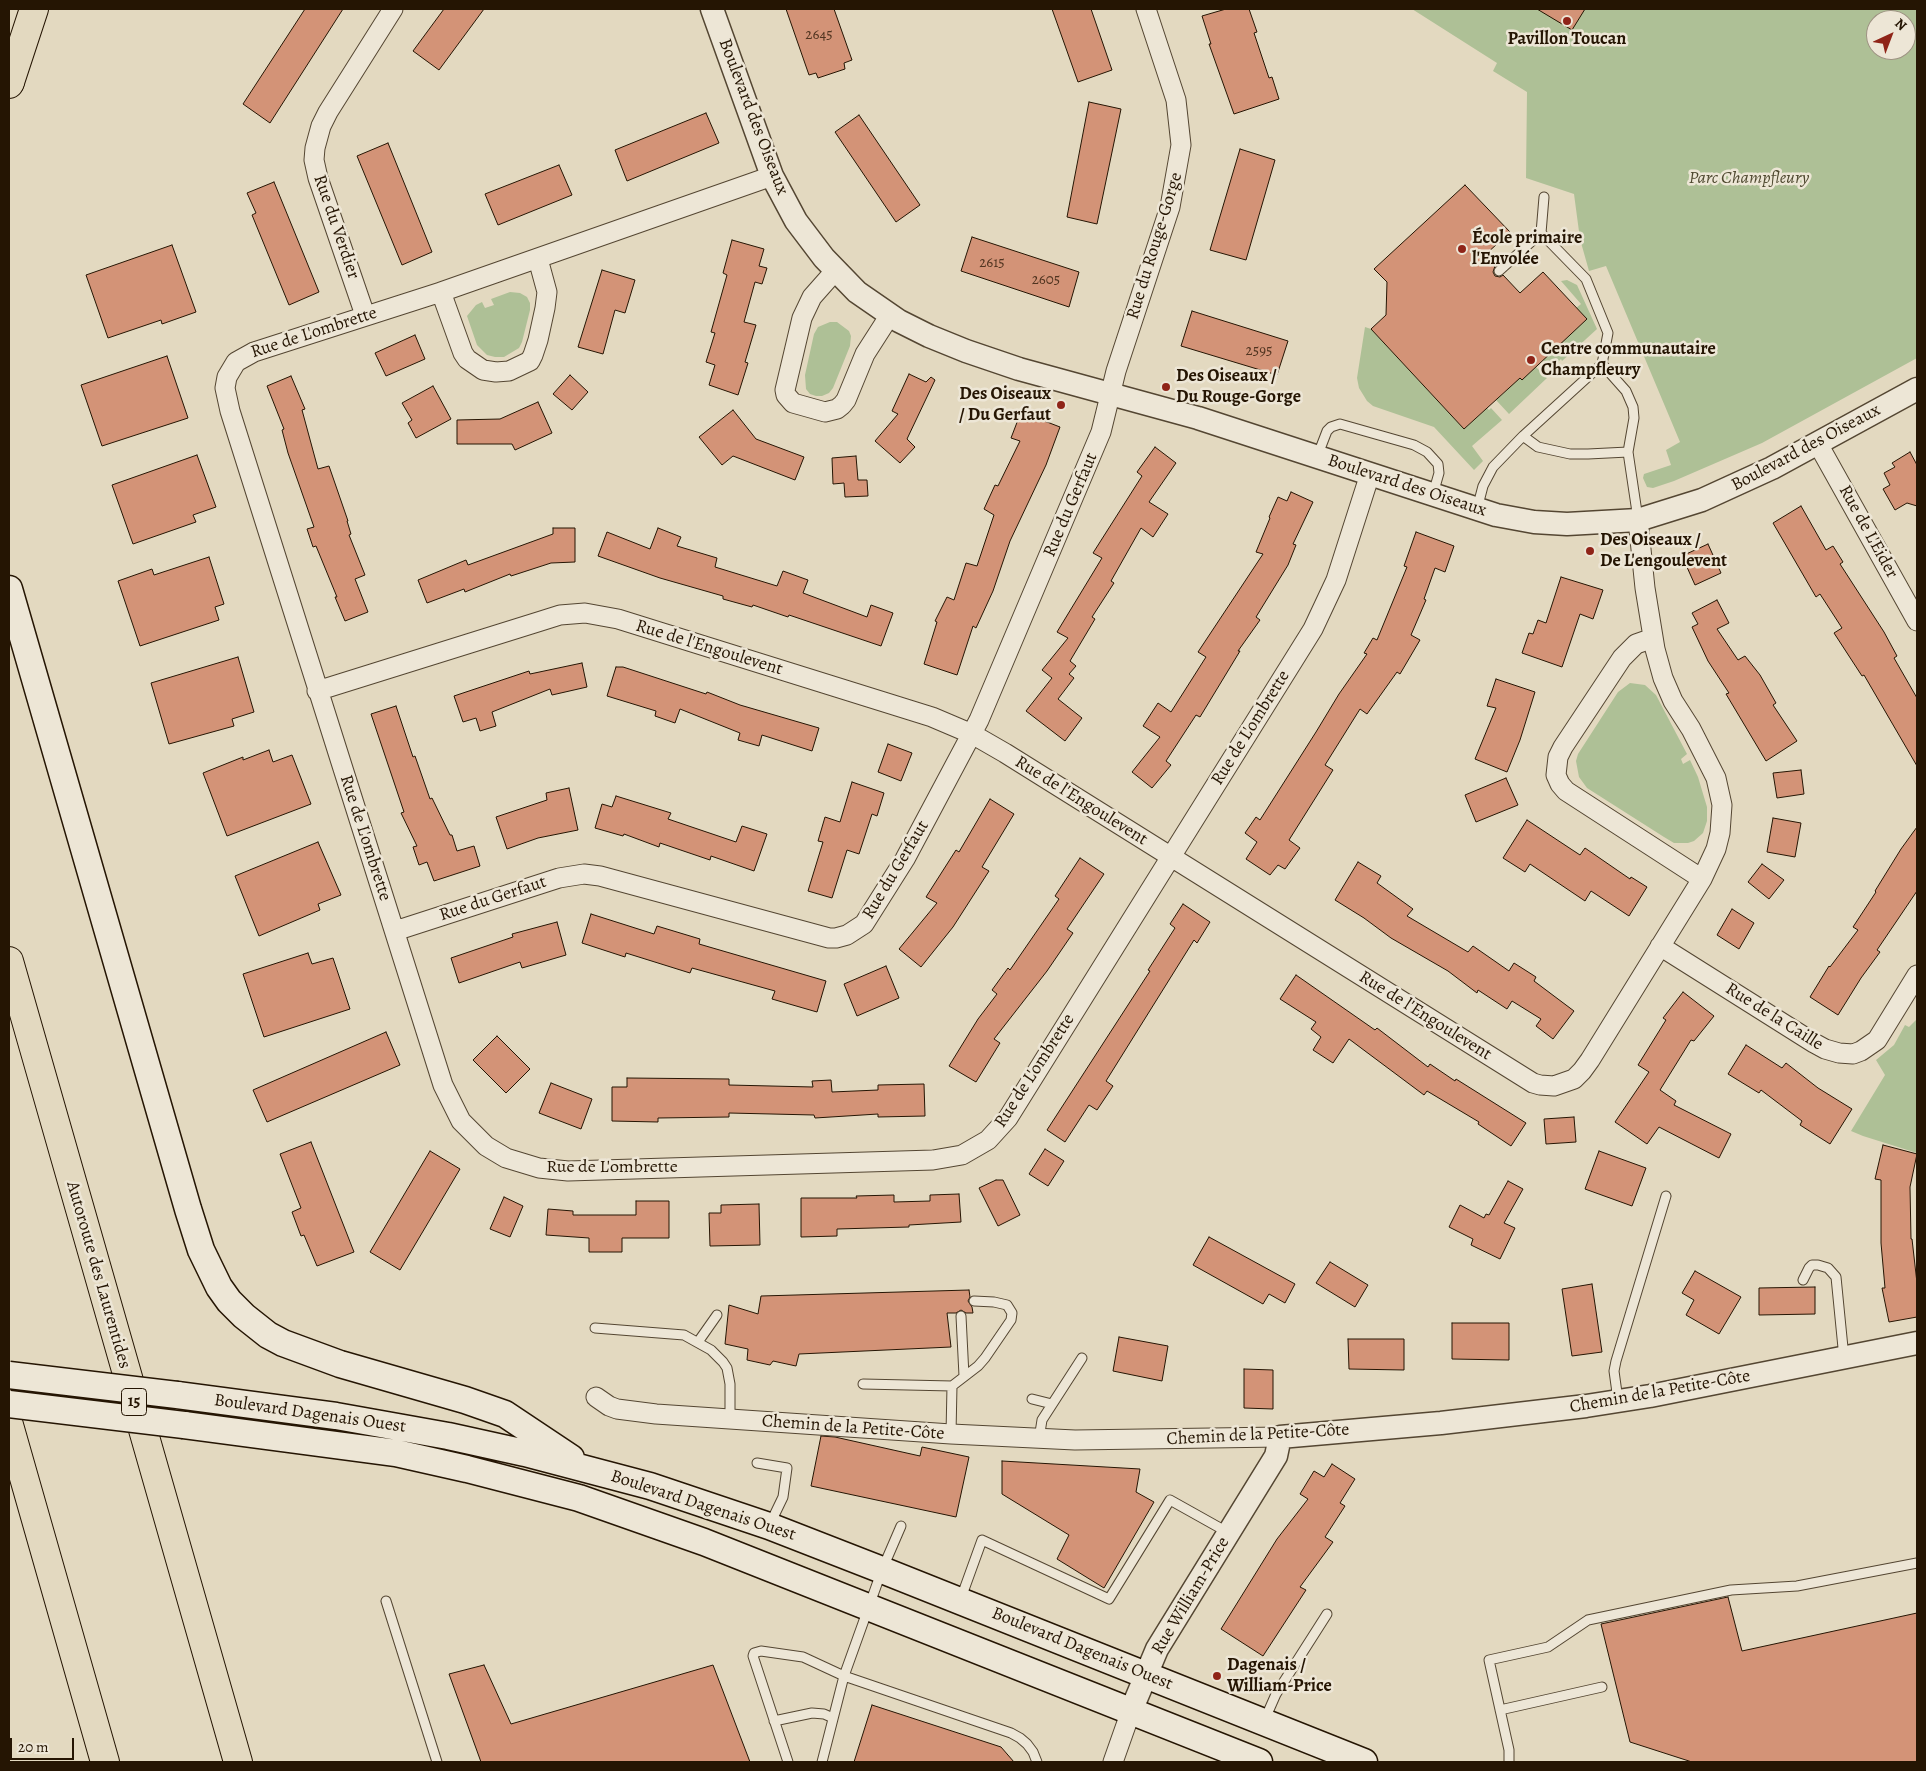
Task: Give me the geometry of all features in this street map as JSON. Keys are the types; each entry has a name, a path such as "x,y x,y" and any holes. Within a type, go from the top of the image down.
{"main road":[{"path":"9,84 34,9"},
{"path":"9,589 188,1209 201,1250 219,1287 229,1301 244,1316 268,1335 283,1343 331,1361 465,1400 504,1414 586,1468"},
{"name":"Autoroute des Laurentides","path":"9,961 238,1762"},
{"name":"Boulevard Dagenais Ouest","path":"9,1375 336,1416 448,1436 586,1468 650,1486 769,1526 1364,1762"},
{"name":"Boulevard Dagenais Ouest","path":"9,1404 241,1432 396,1454 544,1488 695,1538 1259,1762"},
{"path":"9,1425 105,1762"}],"street":[{"name":"Rue du Verdier","path":"365,315 318,178 314,160 315,148 321,126 328,112 393,9"},
{"name":"Boulevard des Oiseaux","path":"712,9 772,176 787,207 805,234 835,271 857,292 890,315 929,336 1019,369 1189,416 1477,509 1508,518 1550,524 1584,524 1638,520 1713,495 1772,468 1917,389"},
{"name":"Rue du Rouge-Gorge","path":"1110,394 1170,207 1181,145 1176,100 1146,9"},
{"name":"Rue de L'ombrette","path":"772,176 442,292 365,315 246,356 232,366 226,382 230,411 317,691 449,1099 461,1122 476,1138 496,1153 510,1160 539,1168 568,1171 933,1160 953,1157 972,1150 988,1140 1002,1126 1313,629 1336,580 1370,474"},
{"path":"442,292 463,354 483,370 508,371 530,361 538,340 547,299 546,285 538,259"},
{"path":"835,271 812,297 802,318 785,390 786,395 793,403 825,412 837,409 842,405 846,400 862,361 890,315"},
{"name":"Rue du Gerfaut","path":"395,931 559,878 584,874 600,876 820,935 836,938 842,937 861,927 905,859 972,734 1096,447 1110,394"},
{"name":"Rue de L'Eider","path":"1818,444 1917,620"},
{"name":"Rue de l'Engoulevent","path":"317,691 541,620 560,615 585,613 618,619 932,717 972,734 1005,753 1524,1077 1540,1085 1561,1085 1574,1079 1582,1071 1702,879 1716,849 1720,834 1722,813 1719,791 1709,762 1667,689 1653,638 1645,588 1638,520"},
{"path":"1653,638 1636,644 1622,658 1563,748 1558,757 1556,776 1560,784 1570,794 1702,879"},
{"name":"Rue de la Caille","path":"1660,946 1814,1043 1839,1053 1853,1054 1877,1040 1917,977"},
{"name":"Chemin de la Petite-Côte","path":"596,1397 609,1406 628,1411 730,1420 951,1434 1039,1439 1141,1440 1280,1437 1552,1411 1618,1401 1917,1344"},
{"name":"Rue William-Price","path":"1113,1762 1131,1711 1161,1642 1276,1456 1280,1437"}],"lane":[{"path":"1499,271 1541,233 1544,197"},
{"path":"1477,509 1483,486 1492,467 1602,364 1608,333 1586,279 1541,233"},
{"path":"1602,364 1626,391 1633,407 1634,418 1628,452 1638,520"},
{"path":"1317,457 1327,431 1331,427 1340,424 1414,445 1427,452 1438,464 1439,473 1433,494"},
{"path":"1523,436 1538,447 1570,454 1628,452"},
{"path":"1618,1401 1614,1371 1616,1361 1666,1196"},
{"path":"1802,1280 1812,1265 1828,1268 1836,1277 1844,1358"},
{"path":"863,1384 952,1386 985,1358 1011,1320 1012,1313 1007,1305 974,1301"},
{"path":"698,1342 717,1315"},
{"path":"961,1316 964,1376"},
{"path":"594,1328 684,1335 698,1342 717,1355 727,1368 730,1384 730,1420"},
{"path":"1039,1439 1042,1420 1082,1358"},
{"path":"951,1434 952,1386"},
{"path":"1032,1399 1052,1404"},
{"path":"757,1463 787,1468 783,1497 769,1526"},
{"path":"960,1601 982,1540 1109,1599 1170,1500 1229,1533"},
{"path":"822,1762 844,1676 882,1570 902,1526"},
{"path":"1509,1762 1509,1750 1489,1660 1548,1647 1588,1620 1731,1590 1797,1586 1917,1563"},
{"path":"386,1601 437,1762"},
{"path":"1263,1722 1276,1694 1328,1614"},
{"path":"788,1762 753,1656 754,1653 761,1651 803,1658 844,1676 1015,1736 1027,1744 1037,1762"},
{"path":"1500,1710 1602,1687"},
{"path":"774,1721 812,1714 824,1714 833,1718"}],"green space":[{"name":"Parc Champfleury","path":"1412,9 1917,9 1917,358 1762,443 1674,481 1653,488 1647,487 1643,478 1644,474 1671,465 1666,450 1680,442 1606,266 1589,271 1580,239 1574,194 1526,178 1527,92 1493,71 1497,63"},
{"path":"1567,280 1577,285 1597,329 1562,361 1561,359 1550,364 1543,360 1576,308 1581,304 1561,281"},
{"path":"510,292 520,293 527,297 530,303 522,342 519,348 504,357 487,355 477,345 467,316 476,305 482,302 485,308 494,305 491,299"},
{"path":"830,322 837,322 849,331 851,336 850,346 833,388 829,393 816,396 810,394 806,389 805,375 814,334 818,327"},
{"path":"1365,327 1371,329 1464,429 1487,408 1489,410 1491,408 1502,420 1472,446 1483,461 1474,470 1434,427 1373,406 1367,401 1359,388 1357,378"},
{"path":"1536,367 1547,378 1509,414 1496,400 1507,390 1498,380"},
{"path":"1630,683 1645,685 1656,695 1687,754 1681,759 1683,764 1690,760 1698,777 1707,807 1707,821 1703,833 1694,841 1674,843 1587,788 1579,777 1576,761 1578,754 1618,692"},
{"path":"1917,1019 1917,1153 1851,1131 1885,1075 1876,1060 1894,1045 1905,1025 1909,1027"}],"building":[{"path":"305,9 343,9 270,123 243,104"},
{"path":"444,9 484,9 439,70 413,51"},
{"path":"786,9 834,9 852,60 844,63 845,69 818,78 816,73 809,75"},
{"path":"1052,9 1091,9 1112,70 1078,82"},
{"path":"1226,9 1249,9 1257,32 1254,33 1269,78 1272,77 1279,99 1234,114 1209,44 1211,44 1202,16"},
{"name":"Pavillon Toucan","path":"1537,9 1585,9 1572,30"},
{"path":"1089,102 1121,109 1097,224 1067,217"},
{"path":"706,113 719,143 627,181 615,150"},
{"path":"859,115 920,205 896,222 835,132"},
{"path":"388,143 432,252 402,265 357,156"},
{"path":"1240,149 1275,160 1246,260 1210,250"},
{"path":"559,165 572,195 498,225 485,194"},
{"path":"274,182 319,292 289,305 252,215 256,213 247,193"},
{"path":"1465,185 1510,232 1485,255 1495,266 1493,272 1495,276 1500,277 1503,275 1520,293 1543,272 1587,319 1522,380 1520,378 1464,429 1371,329 1386,315 1387,282 1374,269"},
{"path":"972,237 1079,272 1069,307 961,271"},
{"path":"732,240 764,249 759,266 767,268 762,284 755,282 744,322 756,325 745,362 748,363 738,395 709,385 715,365 706,362 715,333 711,332 727,275 723,273"},
{"path":"172,245 196,312 162,324 161,320 108,338 86,275"},
{"path":"602,270 635,280 625,313 615,310 603,354 578,347"},
{"path":"1192,311 1288,341 1277,375 1181,346"},
{"path":"415,335 425,359 386,376 375,353"},
{"path":"167,356 188,418 102,446 81,385"},
{"path":"909,374 926,382 931,377 935,380 907,439 915,447 900,463 875,441 898,414 892,411"},
{"path":"570,375 588,392 572,410 553,394"},
{"path":"291,376 305,409 302,410 318,469 329,466 348,521 351,534 349,535 365,575 355,579 368,612 345,621 316,546 313,547 307,529 314,527 288,453 282,430 284,429 267,386"},
{"path":"433,386 451,419 416,438 408,423 412,420 402,403"},
{"path":"538,402 552,433 515,450 512,444 457,444 457,420 500,419"},
{"path":"733,410 756,439 804,457 795,480 733,456 722,465 699,437"},
{"path":"1021,412 1060,427 1046,465 1010,541 993,591 976,628 973,626 957,675 924,664 937,622 935,621 947,597 954,600 966,563 977,566 994,515 984,509 995,485 998,486 1020,441 1011,438"},
{"path":"1155,447 1176,463 1149,502 1168,514 1153,537 1141,528 1111,581 1114,583 1092,617 1095,619 1070,661 1076,666 1069,674 1074,678 1058,699 1082,718 1065,741 1026,711 1052,678 1042,670 1068,638 1057,632 1102,558 1093,553 1142,476 1137,472"},
{"path":"1910,452 1917,465 1917,506 1907,503 1895,510 1883,489 1890,485 1884,473 1895,467 1892,463"},
{"path":"197,455 216,507 193,515 196,522 133,544 112,485"},
{"path":"856,456 858,480 867,480 868,496 845,497 844,483 833,484 832,458"},
{"path":"1291,492 1313,502 1293,544 1296,545 1288,565 1256,617 1260,620 1238,651 1240,651 1200,717 1196,715 1166,761 1171,765 1152,788 1132,772 1160,737 1143,726 1158,703 1171,712 1206,657 1198,652 1263,554 1256,552 1278,497 1287,501"},
{"path":"1801,506 1826,550 1833,546 1843,562 1840,564 1884,632 1897,656 1894,658 1917,698 1917,766 1864,675 1862,676 1834,633 1842,628 1820,594 1816,597 1773,523"},
{"path":"553,528 575,528 575,562 551,563 511,576 510,574 465,592 464,589 427,603 418,580 466,560 468,565 553,534"},
{"path":"658,528 681,537 677,546 717,558 715,567 777,586 783,571 808,580 803,593 867,617 871,605 893,613 881,646 789,615 788,617 753,605 752,607 723,599 723,596 660,578 598,556 607,532 650,549"},
{"path":"1416,532 1454,546 1445,572 1435,568 1424,599 1426,600 1411,635 1420,640 1400,674 1397,672 1367,714 1360,709 1325,765 1333,770 1289,840 1300,848 1285,869 1278,865 1270,875 1246,859 1257,842 1245,833 1256,817 1260,820 1339,694 1367,654 1364,653 1373,638 1377,640 1407,567 1404,566"},
{"path":"1708,544 1721,573 1695,585 1682,556"},
{"path":"209,557 224,604 215,607 219,620 140,646 118,581 152,569 154,575"},
{"path":"1561,577 1603,590 1593,619 1580,614 1562,667 1522,653 1529,633 1533,634 1538,620 1546,623"},
{"path":"1717,600 1729,623 1717,629 1738,660 1745,656 1760,675 1776,703 1773,705 1797,741 1766,761 1726,694 1729,693 1708,661 1692,627 1698,624 1692,613"},
{"path":"238,657 254,712 232,719 234,726 169,744 151,683"},
{"path":"582,663 587,687 552,695 550,689 492,712 496,726 480,731 476,718 463,722 454,696 529,671 530,674"},
{"path":"616,667 623,667 706,694 707,692 740,705 819,728 812,751 762,735 759,746 738,740 740,733 680,709 675,723 655,716 656,711 607,696"},
{"path":"1496,679 1535,692 1520,740 1507,772 1475,759 1496,708 1487,706"},
{"path":"396,706 413,757 415,756 430,799 432,798 450,835 452,835 457,851 474,846 480,866 434,881 427,862 419,865 413,847 417,846 401,813 404,812 371,714"},
{"path":"888,744 912,753 901,781 878,772"},
{"path":"269,750 273,762 292,755 311,804 227,836 203,773 243,757 243,760"},
{"path":"1801,770 1804,794 1777,798 1773,773"},
{"path":"1506,778 1518,805 1476,822 1465,795"},
{"path":"852,782 884,793 877,816 872,814 859,854 847,850 832,898 808,891 823,842 818,841 825,817 840,822"},
{"path":"569,788 578,830 538,838 507,849 496,817 547,800 546,793"},
{"path":"616,796 671,813 668,819 736,842 742,826 767,834 754,871 711,856 710,860 660,843 659,847 624,834 623,836 595,828 602,804 612,807"},
{"path":"990,799 1014,814 982,867 989,871 953,927 921,967 899,949 937,903 926,897 956,850 959,852"},
{"path":"1773,818 1801,823 1795,857 1767,852"},
{"path":"1527,820 1580,855 1585,848 1630,879 1631,877 1647,887 1629,916 1591,891 1585,901 1530,864 1525,872 1503,858"},
{"path":"1917,827 1917,891 1877,950 1880,952 1838,1015 1810,997 1829,966 1858,930 1853,927 1901,849"},
{"path":"318,842 341,895 318,904 320,910 259,936 235,876"},
{"path":"1080,858 1104,874 1067,929 1073,933 1047,971 994,1039 1000,1043 976,1082 949,1066 978,1019 997,994 992,990 1008,968 1010,970 1059,899 1055,896"},
{"path":"1358,862 1381,876 1377,883 1413,909 1407,916 1468,952 1473,946 1509,971 1514,963 1536,977 1534,981 1574,1011 1553,1039 1536,1026 1541,1019 1512,1001 1507,1009 1478,990 1477,993 1448,971 1391,938 1335,900"},
{"path":"1762,864 1784,880 1769,899 1748,882"},
{"path":"1183,904 1210,922 1197,943 1194,940 1106,1081 1113,1086 1097,1110 1089,1105 1065,1142 1047,1130 1150,971 1148,970 1175,928 1170,924"},
{"path":"1732,909 1754,923 1739,949 1717,935"},
{"path":"591,914 654,934 657,926 700,939 699,944 826,981 817,1012 772,999 775,991 692,968 690,973 626,953 625,957 582,943"},
{"path":"557,922 566,955 522,968 520,962 459,983 451,958 513,937 512,934"},
{"path":"308,953 312,964 333,958 350,1009 264,1037 243,974"},
{"path":"886,966 899,998 857,1016 844,984"},
{"path":"1296,975 1375,1030 1377,1028 1428,1067 1430,1064 1526,1123 1511,1146 1478,1124 1479,1122 1427,1091 1424,1095 1349,1039 1333,1063 1313,1050 1321,1037 1311,1029 1316,1022 1280,999"},
{"path":"1683,992 1714,1016 1694,1041 1691,1040 1660,1090 1676,1101 1674,1105 1731,1134 1719,1158 1659,1127 1647,1144 1615,1122 1649,1072 1638,1065 1666,1020 1663,1018"},
{"path":"386,1032 400,1065 267,1122 253,1090"},
{"path":"497,1036 530,1069 506,1093 473,1060"},
{"path":"1746,1045 1782,1068 1786,1063 1818,1088 1852,1109 1830,1144 1800,1125 1802,1121 1761,1090 1759,1093 1728,1074"},
{"path":"627,1078 729,1079 729,1085 813,1087 812,1081 831,1080 832,1092 878,1090 878,1085 924,1084 925,1116 878,1117 878,1114 815,1118 814,1115 729,1113 729,1117 658,1118 658,1122 612,1121 612,1087 627,1087"},
{"path":"551,1083 592,1099 581,1129 539,1113"},
{"path":"1574,1117 1576,1142 1546,1144 1544,1119"},
{"path":"311,1142 354,1252 317,1266 304,1235 301,1236 292,1212 301,1208 280,1154"},
{"path":"1883,1145 1917,1154 1910,1187 1911,1239 1917,1283 1917,1317 1889,1322 1882,1288 1885,1288 1881,1243 1881,1180 1875,1179"},
{"path":"1045,1149 1064,1161 1048,1186 1029,1174"},
{"path":"430,1151 460,1169 400,1270 370,1252"},
{"path":"1599,1151 1646,1168 1632,1206 1585,1189"},
{"path":"996,1180 1003,1180 1020,1215 998,1226 979,1188"},
{"path":"1508,1181 1523,1189 1504,1223 1515,1228 1500,1259 1471,1245 1473,1239 1449,1227 1460,1205 1484,1218 1486,1214 1489,1215"},
{"path":"959,1194 961,1222 909,1225 909,1227 837,1229 837,1236 801,1237 801,1198 857,1198 856,1196 894,1195 894,1202 930,1201 930,1195"},
{"path":"504,1197 523,1206 510,1237 490,1229"},
{"path":"636,1201 669,1201 669,1238 622,1238 622,1252 589,1252 589,1238 546,1235 548,1209 573,1211 573,1215 636,1215"},
{"path":"759,1204 760,1245 710,1246 709,1213 721,1213 721,1205"},
{"path":"1209,1237 1295,1284 1285,1303 1269,1294 1263,1304 1193,1265"},
{"path":"1330,1262 1368,1285 1355,1307 1316,1283"},
{"path":"1695,1271 1741,1297 1719,1334 1686,1315 1694,1300 1682,1293"},
{"path":"1592,1284 1602,1352 1572,1356 1562,1289"},
{"path":"1815,1287 1815,1314 1759,1315 1759,1288"},
{"path":"969,1290 970,1297 968,1301 973,1313 966,1313 961,1310 956,1313 947,1313 951,1347 799,1354 796,1366 773,1361 770,1365 747,1360 748,1349 725,1344 729,1305 758,1314 761,1296"},
{"path":"1452,1323 1509,1323 1509,1360 1452,1359"},
{"path":"1119,1337 1168,1346 1162,1381 1113,1371"},
{"path":"1348,1339 1404,1339 1404,1370 1349,1369"},
{"path":"1244,1369 1273,1370 1273,1409 1244,1408"},
{"path":"821,1436 835,1437 920,1456 922,1447 969,1457 956,1517 811,1486"},
{"path":"1002,1461 1140,1469 1136,1492 1154,1502 1104,1588 1057,1559 1069,1535 1002,1494"},
{"path":"1332,1464 1355,1479 1340,1503 1345,1506 1325,1537 1333,1542 1300,1587 1306,1590 1263,1656 1221,1629 1277,1539 1308,1499 1300,1494 1314,1471 1324,1477"},
{"path":"1728,1597 1742,1651 1917,1613 1917,1762 1692,1762 1630,1742 1601,1624"},
{"path":"484,1665 511,1724 713,1665 750,1762 481,1762 449,1674"},
{"path":"872,1705 1001,1747 1014,1762 854,1762"}],"place":[{"name":"Pavillon Toucan","path":"1567,21"},
{"name":"École primaire l'Envolée","path":"1462,249"},
{"name":"Centre communautaire Champfleury","path":"1531,360"},
{"name":"Des Oiseaux / Du Rouge-Gorge","path":"1166,387"},
{"name":"Des Oiseaux / Du Gerfaut","path":"1061,405"},
{"name":"Des Oiseaux / De L'engoulevent","path":"1590,551"},
{"name":"Dagenais / William-Price","path":"1217,1676"}]}
